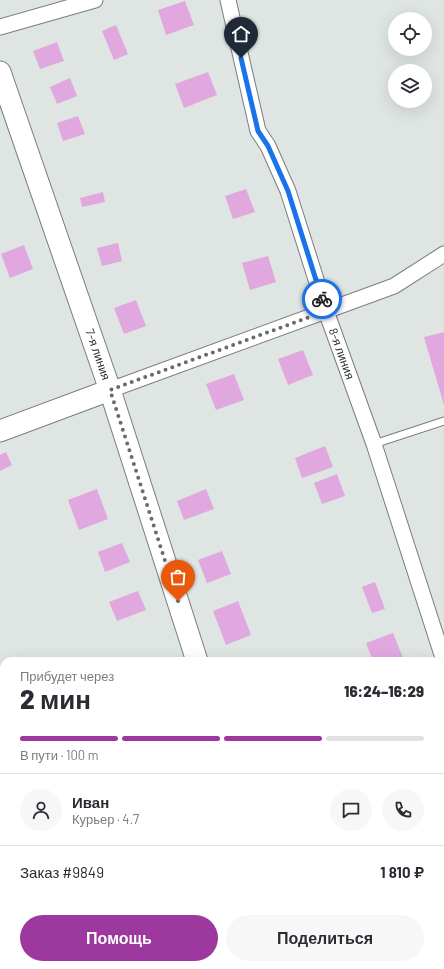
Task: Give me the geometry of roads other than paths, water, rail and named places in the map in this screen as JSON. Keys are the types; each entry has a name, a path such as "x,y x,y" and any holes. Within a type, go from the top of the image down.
{"main road":[{"name":"7-я линия","path":"0,72 110,390 196,657"},
{"path":"0,431 110,390"}],"street":[{"path":"0,27 95,0"},
{"name":"8-я линия","path":"228,0 258,131 268,146 288,191 326,311 374,444 443,657"},
{"path":"110,390 394,286 444,254"}],"lane":[{"path":"374,444 444,421"}]}
